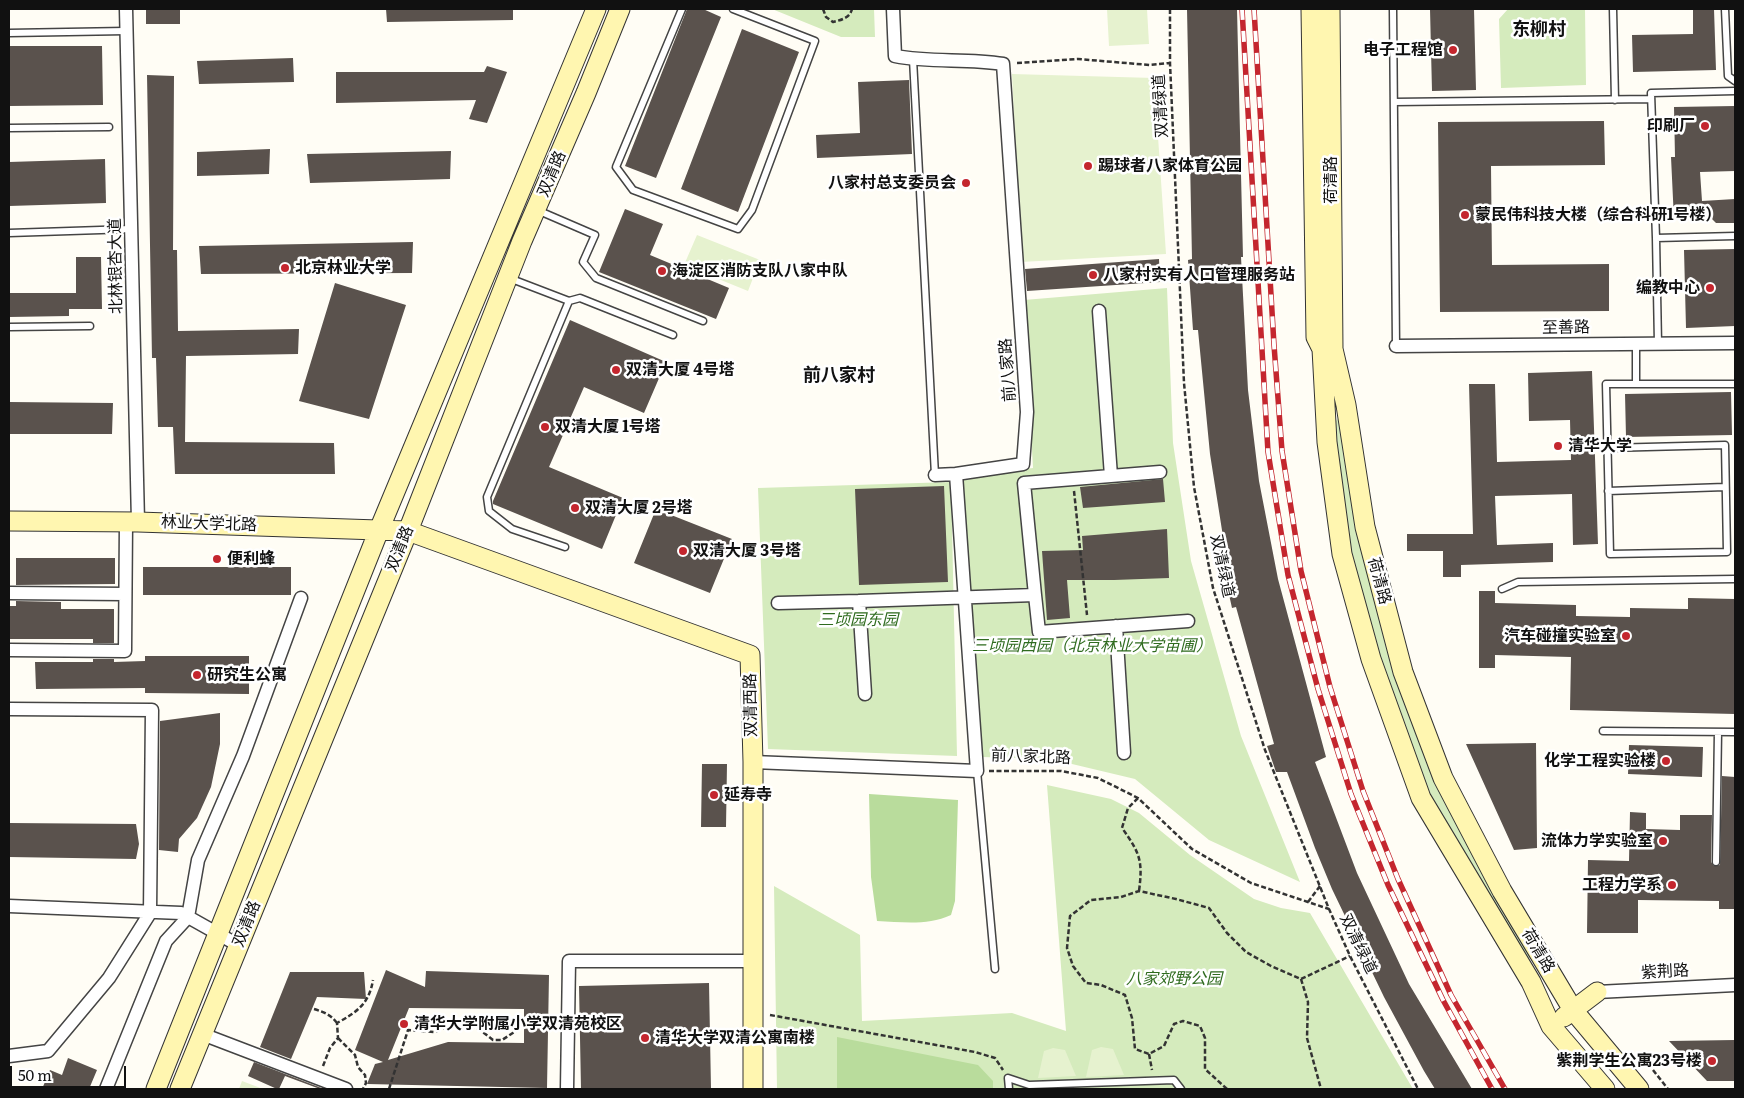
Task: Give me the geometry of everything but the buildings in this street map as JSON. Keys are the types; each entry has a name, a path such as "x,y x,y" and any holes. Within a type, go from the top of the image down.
{"main road":[{"name":"双清路","path":"156,1089 380,530 596,9"},
{"name":"双清路","path":"180,1089 408,531 536,209 620,9"},
{"name":"荷清路","path":"1311,9 1316,337 1322,349 1327,442 1342,554 1371,659 1422,798 1531,982 1551,1026 1605,1089"},
{"name":"荷清路","path":"1330,9 1333,349 1346,405 1365,527 1403,672 1444,778 1502,891 1573,1010 1639,1089"},
{"name":"林业大学北路","path":"9,521 132,522 408,531"},
{"name":"双清西路","path":"408,531 750,655 753,762 753,1089"},
{"path":"1551,1026 1597,992"}],"street":[{"name":"北林银杏大道","path":"9,650 125,651 125,594 132,522 131,229 126,9"},
{"path":"893,9 895,56 913,59 980,60 1004,64"},
{"name":"前八家路","path":"956,474 1023,464 1026,412 1004,64"},
{"path":"1099,311 1111,476"},
{"name":"至善路","path":"1396,346 1735,342"},
{"path":"1160,472 1024,483 1039,632 1188,621"},
{"path":"935,475 956,474 977,771"},
{"path":"9,593 125,594"},
{"path":"778,603 964,599 1035,595"},
{"path":"106,1089 166,941 188,917 198,860 243,756 301,598"},
{"path":"859,601 865,694"},
{"path":"1116,626 1124,753"},
{"path":"9,709 152,710 150,912 109,978 48,1051 9,1056"},
{"name":"前八家北路","path":"753,762 977,771"},
{"path":"9,906 181,913 238,945"},
{"path":"567,1089 569,961 752,961"},
{"name":"紫荆路","path":"1597,992 1735,984"},
{"path":"202,1034 346,1089"}],"lane":[{"path":"682,9 616,167 633,190 738,229 752,210 815,41 733,9"},
{"path":"1392,9 1396,346"},
{"path":"1614,9 1615,100"},
{"path":"1725,9 1728,76 1735,81"},
{"path":"9,33 126,31"},
{"path":"913,59 935,475"},
{"path":"1658,344 1651,93 1735,91"},
{"path":"1394,102 1651,99"},
{"path":"9,128 109,127"},
{"path":"536,209 596,235 583,262 596,278 702,321"},
{"path":"9,233 131,229"},
{"path":"1656,238 1735,236"},
{"path":"508,278 569,301 580,298 673,335"},
{"path":"565,547 512,529 489,511 487,497 569,301"},
{"path":"9,327 90,326"},
{"path":"1636,344 1636,384"},
{"path":"1608,448 1725,445 1727,552 1610,554 1606,384 1735,384"},
{"path":"1608,491 1726,487"},
{"path":"1502,589 1518,582 1735,578"},
{"path":"1604,731 1735,732"},
{"path":"1716,862 1718,732"},
{"path":"977,771 995,969"},
{"path":"1009,1089 1008,1078 1029,1085 1174,1080 1181,1089"}],"path":[{"path":"823,9 826,17 833,22 846,18 852,12 852,9"},
{"name":"双清绿道","path":"1170,9 1170,63 1184,383 1196,496 1213,588 1265,750 1329,909 1350,956 1418,1089"},
{"path":"1004,64 1078,59 1150,65 1170,63"},
{"path":"1073,479 1088,629"},
{"name":"前八家北路","path":"977,771 1061,772 1098,778 1138,798 1192,849 1251,883 1329,909"},
{"path":"1138,798 1128,808 1122,828 1141,860 1139,891"},
{"path":"1308,902 1320,886"},
{"path":"1227,1089 1205,1069 1205,1038 1200,1026 1183,1021 1174,1024 1164,1046 1149,1054 1134,1049 1132,1018 1125,995 1101,986 1086,983 1073,966 1067,948 1070,916 1092,900 1121,897 1139,891 1210,908 1227,933 1246,952 1271,966 1301,979 1350,956"},
{"path":"1301,979 1308,1002 1307,1038 1321,1089"},
{"path":"337,1023 359,1010 366,1002 373,980"},
{"path":"314,1009 324,1012 337,1023 338,1038 330,1048 319,1079"},
{"path":"769,1015 975,1052 995,1058 1008,1078"},
{"path":"389,1089 408,1030 435,1032 461,1021 479,1029 494,1040 502,1040 519,1029"},
{"path":"338,1038 355,1054 358,1067 365,1075 366,1083 362,1089"},
{"path":"1149,1054 1153,1080"},
{"path":"1653,1070 1668,1089"}],"green space":[{"path":"772,9 874,9 875,37 841,37"},
{"path":"1107,9 1147,9 1149,44 1109,46"},
{"path":"1508,9 1585,9 1586,85 1501,88 1499,19"},
{"name":"踢球者八家体育公园","path":"1012,74 1154,78 1166,254 1021,262"},
{"path":"697,235 760,260 748,291 684,265"},
{"name":"三顷园西园（北京林业大学苗圃）","path":"1167,288 1173,443 1191,561 1241,736 1300,882 1209,840 1135,779 1051,759 982,757 962,476 1033,468 1024,300"},
{"path":"1340,416 1400,669 1533,957 1528,959 1434,802 1405,736 1378,659 1346,539 1337,473 1336,421"},
{"name":"三顷园东园","path":"951,482 957,756 768,749 758,488"},
{"name":"八家郊野公园","path":"1047,785 1111,799 1139,813 1190,855 1254,899 1281,908 1310,913 1413,1089 777,1089 774,886 860,935 862,1021 1012,1013 1066,1031"},
{"path":"869,794 958,800 955,901 951,915 924,922 877,921 871,877"},
{"path":"837,1037 978,1065 993,1081 993,1089 837,1089"},
{"path":"1101,1047 1113,1049 1124,1075 1086,1077 1092,1050"},
{"path":"1053,1048 1065,1050 1076,1076 1038,1078 1044,1051"},
{"path":"242,1081 263,1089 239,1089"}],"railway":[{"path":"1242,9 1268,452 1288,575 1318,689 1351,794 1388,885 1443,1000 1492,1089"},
{"path":"1254,9 1282,451 1301,571 1330,687 1363,791 1398,879 1451,995 1505,1089"}],"place":[{"name":"电子工程馆","path":"1453,50"},
{"name":"印刷厂","path":"1705,126"},
{"name":"踢球者八家体育公园","path":"1088,166"},
{"name":"八家村总支委员会","path":"966,183"},
{"name":"蒙民伟科技大楼（综合科研1号楼）","path":"1465,215"},
{"name":"北京林业大学","path":"285,268"},
{"name":"海淀区消防支队八家中队","path":"662,271"},
{"name":"八家村实有人口管理服务站","path":"1093,275"},
{"name":"编教中心","path":"1710,288"},
{"name":"双清大厦 4号塔","path":"616,370"},
{"name":"双清大厦 1号塔","path":"545,427"},
{"name":"清华大学","path":"1558,446"},
{"name":"双清大厦 2号塔","path":"575,508"},
{"name":"双清大厦 3号塔","path":"683,551"},
{"name":"便利蜂","path":"217,559"},
{"name":"汽车碰撞实验室","path":"1626,636"},
{"name":"研究生公寓","path":"197,675"},
{"name":"化学工程实验楼","path":"1666,761"},
{"name":"延寿寺","path":"714,795"},
{"name":"流体力学实验室","path":"1663,841"},
{"name":"工程力学系","path":"1672,885"},
{"name":"清华大学附属小学双清苑校区","path":"404,1024"},
{"name":"清华大学双清公寓南楼","path":"645,1038"},
{"name":"紫荆学生公寓23号楼","path":"1712,1061"}],"district":[{"name":"东柳村","path":"1539,30"},
{"name":"前八家村","path":"839,376"}]}
